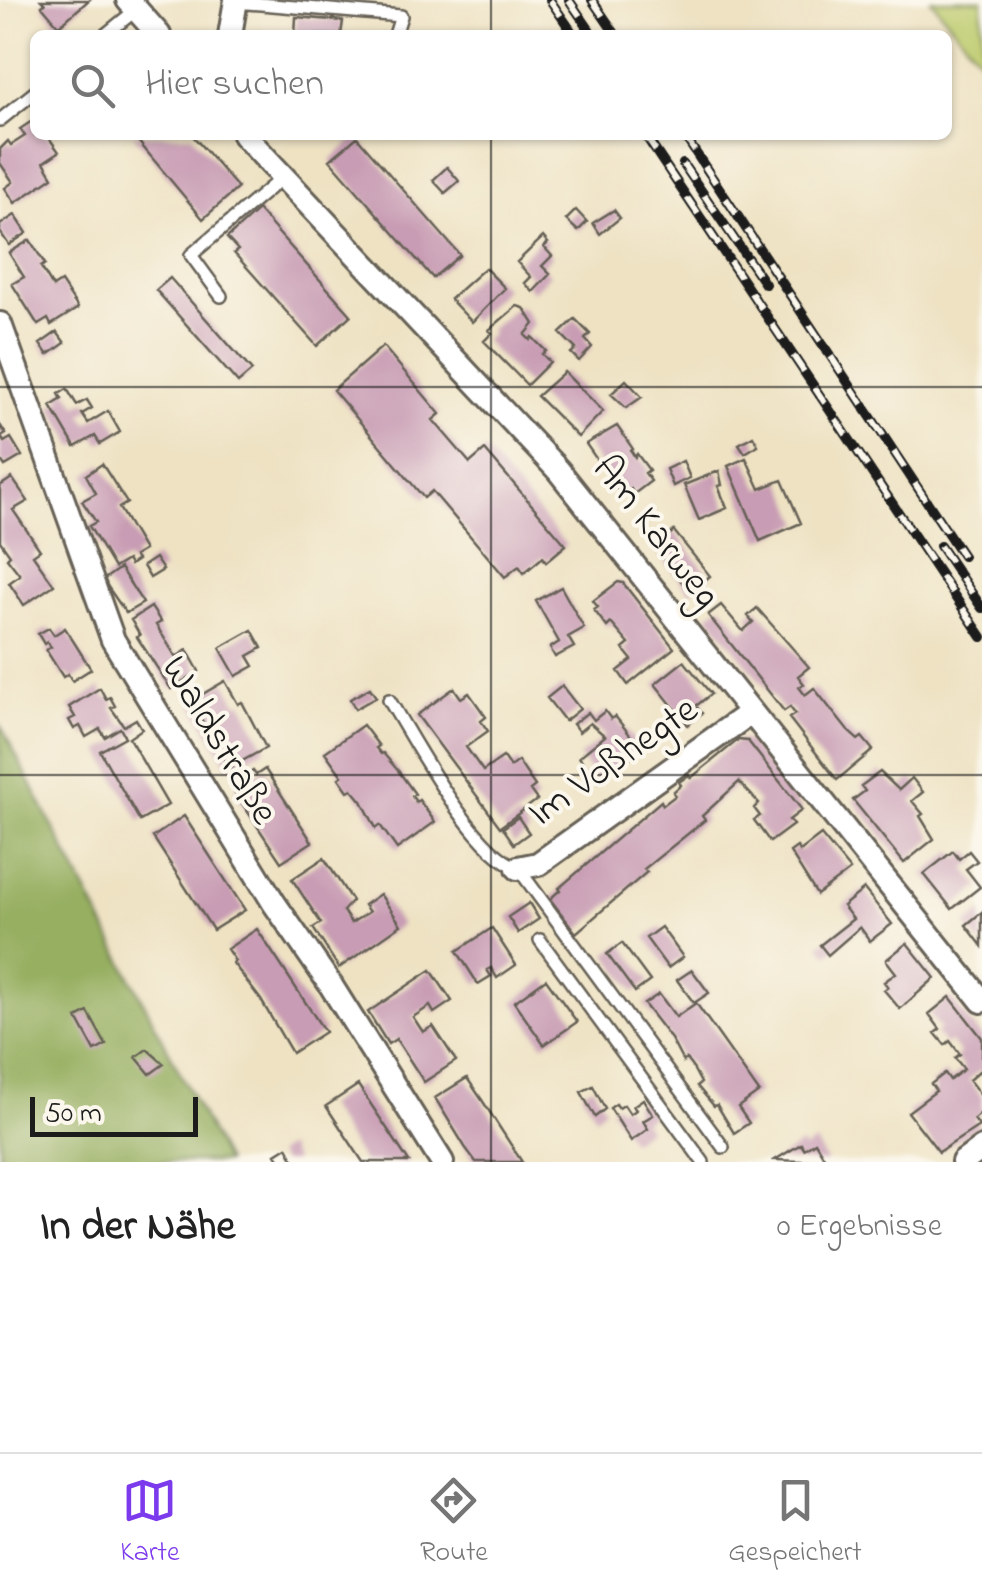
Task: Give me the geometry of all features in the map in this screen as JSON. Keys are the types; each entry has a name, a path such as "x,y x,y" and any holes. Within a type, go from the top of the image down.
{"street":[{"path":"231,30 236,1"},
{"path":"133,4 154,30"},
{"name":"Am Karweg","path":"249,140 558,470 982,1000"},
{"name":"Waldstraße","path":"0,324 113,640 274,903 442,1162"},
{"name":"Im Voßhegte","path":"518,868 538,864 750,713"},
{"path":"962,1162 982,1148"}],"lane":[{"path":"236,1 401,16 397,30"},
{"path":"110,30 133,4"},
{"path":"0,120 30,96"},
{"path":"221,296 191,255 283,177"},
{"path":"388,700 461,814 500,861 518,868 723,1148"},
{"path":"540,940 703,1162"}],"green space":[{"path":"931,0 982,0 982,62"},
{"path":"0,724 226,1162 0,1162"}],"building":[{"path":"41,0 89,0 59,26"},
{"path":"296,17 343,21 342,30 295,30"},
{"path":"30,122 30,140 51,140 59,152 44,162 53,177 15,203 5,188 13,182 0,163 0,149 8,141 11,145 25,136 20,129"},
{"path":"137,140 196,140 238,188 203,219"},
{"path":"353,140 360,140 460,255 433,278 330,160"},
{"path":"447,167 459,181 445,193 433,180"},
{"path":"258,210 351,315 317,346 234,253 238,250 227,238"},
{"path":"576,210 587,222 578,231 566,220"},
{"path":"614,210 620,218 600,234 593,223"},
{"path":"15,215 27,233 9,245 0,225"},
{"path":"543,237 548,243 544,247 552,256 542,266 550,274 533,292 525,283 531,277 517,262"},
{"path":"30,240 53,287 61,282 78,308 51,325 48,319 38,325 12,284 24,277 9,253"},
{"path":"485,268 505,288 472,322 450,299"},
{"path":"170,278 252,371 238,383 156,290"},
{"path":"517,306 524,308 534,324 525,335 546,351 542,354 550,362 527,385 484,341 492,333 489,330"},
{"path":"575,319 590,334 585,339 592,347 579,361 571,353 576,349 560,333"},
{"path":"57,332 65,343 48,355 40,344"},
{"path":"383,346 440,414 433,420 470,463 485,450 566,545 546,562 543,557 524,573 519,566 505,577 432,491 424,498 333,390"},
{"path":"564,372 603,411 578,437 537,396"},
{"path":"626,380 642,397 626,408 611,394"},
{"path":"67,389 77,405 87,400 92,408 82,414 88,423 108,411 120,432 100,444 95,436 75,447 51,406 62,399 59,394"},
{"path":"0,425 6,434 1,437 4,442 11,438 22,456 5,466 0,459"},
{"path":"617,426 635,457 637,454 649,470 645,473 651,481 634,494 631,489 622,496 586,444"},
{"path":"753,436 758,445 745,453 739,444"},
{"path":"746,458 760,489 782,480 801,523 760,541 728,466"},
{"path":"683,461 690,478 673,486 666,469"},
{"path":"102,464 127,503 119,508 144,550 134,556 137,560 130,565 127,560 114,568 89,526 96,522 82,501 96,493 86,475"},
{"path":"719,471 722,485 718,486 727,508 699,520 684,485"},
{"path":"12,478 28,501 13,510 40,550 33,555 54,585 24,605 9,583 20,575 0,541 0,486"},
{"path":"674,531 710,576 690,592 654,547"},
{"path":"155,558 163,570 150,578 143,566"},
{"path":"120,568 143,603 126,613 103,580"},
{"path":"618,582 623,583 674,648 628,685 618,671 632,660 623,649 629,644 611,623 607,627 594,610 598,607 593,601"},
{"path":"561,587 584,628 568,637 574,647 555,657 550,648 559,642 536,601"},
{"path":"721,605 743,631 753,622 748,616 757,608 809,667 798,676 805,695 814,688 848,731 858,740 862,737 873,750 837,780 789,718 795,714 790,707 784,711 708,615"},
{"path":"151,607 161,622 156,625 176,657 187,650 199,671 171,689 137,637 140,635 131,620"},
{"path":"49,628 54,635 65,628 91,669 72,681 68,674 63,677 46,650 51,647 38,634"},
{"path":"252,630 262,648 248,656 254,666 236,676 220,648"},
{"path":"684,661 711,694 696,706 702,713 688,725 655,684"},
{"path":"225,681 238,704 242,702 266,748 229,768 191,701"},
{"path":"562,686 580,709 565,721 547,698"},
{"path":"100,688 106,699 110,697 115,706 111,708 124,726 136,719 142,729 129,738 168,805 140,821 100,751 125,737 120,728 105,737 100,729 86,737 80,726 74,729 69,720 75,717 69,707"},
{"path":"370,688 376,697 355,709 350,699"},
{"path":"454,688 461,698 469,693 486,717 481,721 488,731 466,747 483,771 503,757 510,767 518,761 535,786 530,790 537,800 500,827 417,715"},
{"path":"605,711 611,719 615,716 641,749 599,782 579,757 605,736 590,723 579,732 573,724 588,712 594,720"},
{"path":"363,725 379,746 376,748 415,794 412,796 416,802 419,800 435,822 397,849 380,825 376,828 352,789 348,791 325,752"},
{"path":"738,740 748,741 802,810 789,820 793,825 770,842 754,820 760,816 754,808 759,803 739,782 702,816 705,820 644,869 647,872 576,933 550,899 559,888 661,801 663,805 675,796 673,792 681,785 679,782 689,775 691,778"},
{"path":"265,769 312,842 281,862 234,791 250,780 247,775"},
{"path":"880,772 899,790 912,778 923,792 912,801 923,814 920,816 934,839 904,863 853,800 865,791 861,786"},
{"path":"184,816 245,910 213,930 153,837"},
{"path":"518,817 529,833 514,844 503,828"},
{"path":"821,835 850,870 817,895 790,852 797,847 800,851"},
{"path":"953,851 959,859 969,851 977,861 966,869 980,887 952,909 924,874"},
{"path":"324,858 352,901 343,911 351,923 369,912 364,905 380,894 401,925 339,968 313,928 321,923 292,879"},
{"path":"864,889 892,924 870,941 860,927 828,955 820,945 853,919 843,906"},
{"path":"529,903 539,919 518,933 508,917"},
{"path":"982,912 982,946 966,925"},
{"path":"661,927 683,957 668,968 646,938"},
{"path":"492,928 516,965 497,978 491,968 487,970 491,976 478,984 457,951"},
{"path":"257,929 325,1032 292,1053 227,949"},
{"path":"622,943 650,981 635,992 607,954"},
{"path":"907,943 935,978 900,1009 884,990 888,987 884,982 896,973 886,960"},
{"path":"431,970 452,1001 434,1013 430,1006 413,1017 423,1032 433,1026 456,1061 424,1082 396,1039 388,1044 368,1012"},
{"path":"692,970 709,993 694,1003 677,980"},
{"path":"546,979 577,1022 544,1045 514,1002"},
{"path":"659,994 676,1017 696,1003 759,1092 738,1107 749,1123 734,1133 717,1105 697,1086 701,1083 694,1070 686,1059 683,1062 644,1004"},
{"path":"950,997 982,1038 982,1074 979,1071 969,1080 982,1097 982,1112 974,1119 979,1126 939,1152 908,1112 936,1091 931,1084 945,1073 950,1080 964,1069 955,1058 960,1054 950,1041 945,1045 935,1033 940,1029 929,1014"},
{"path":"88,1012 106,1045 95,1051 77,1018"},
{"path":"147,1049 164,1064 150,1074 136,1057"},
{"path":"467,1078 522,1162 476,1162 465,1147 435,1098"},
{"path":"358,1085 409,1162 363,1162 326,1106"},
{"path":"593,1086 605,1109 595,1117 581,1092"},
{"path":"643,1099 653,1115 643,1121 648,1129 631,1141 610,1108 624,1105 630,1114"},
{"path":"815,1142 827,1162 775,1160 801,1144 804,1149"},
{"path":"287,1147 295,1162 281,1162 276,1154"}],"railway":[{"path":"550,0 571,30"},
{"path":"569,0 590,30"},
{"path":"592,0 613,30"},
{"path":"648,140 982,637"},
{"path":"687,140 963,556"},
{"path":"683,164 765,284"},
{"path":"940,546 982,608"}]}
